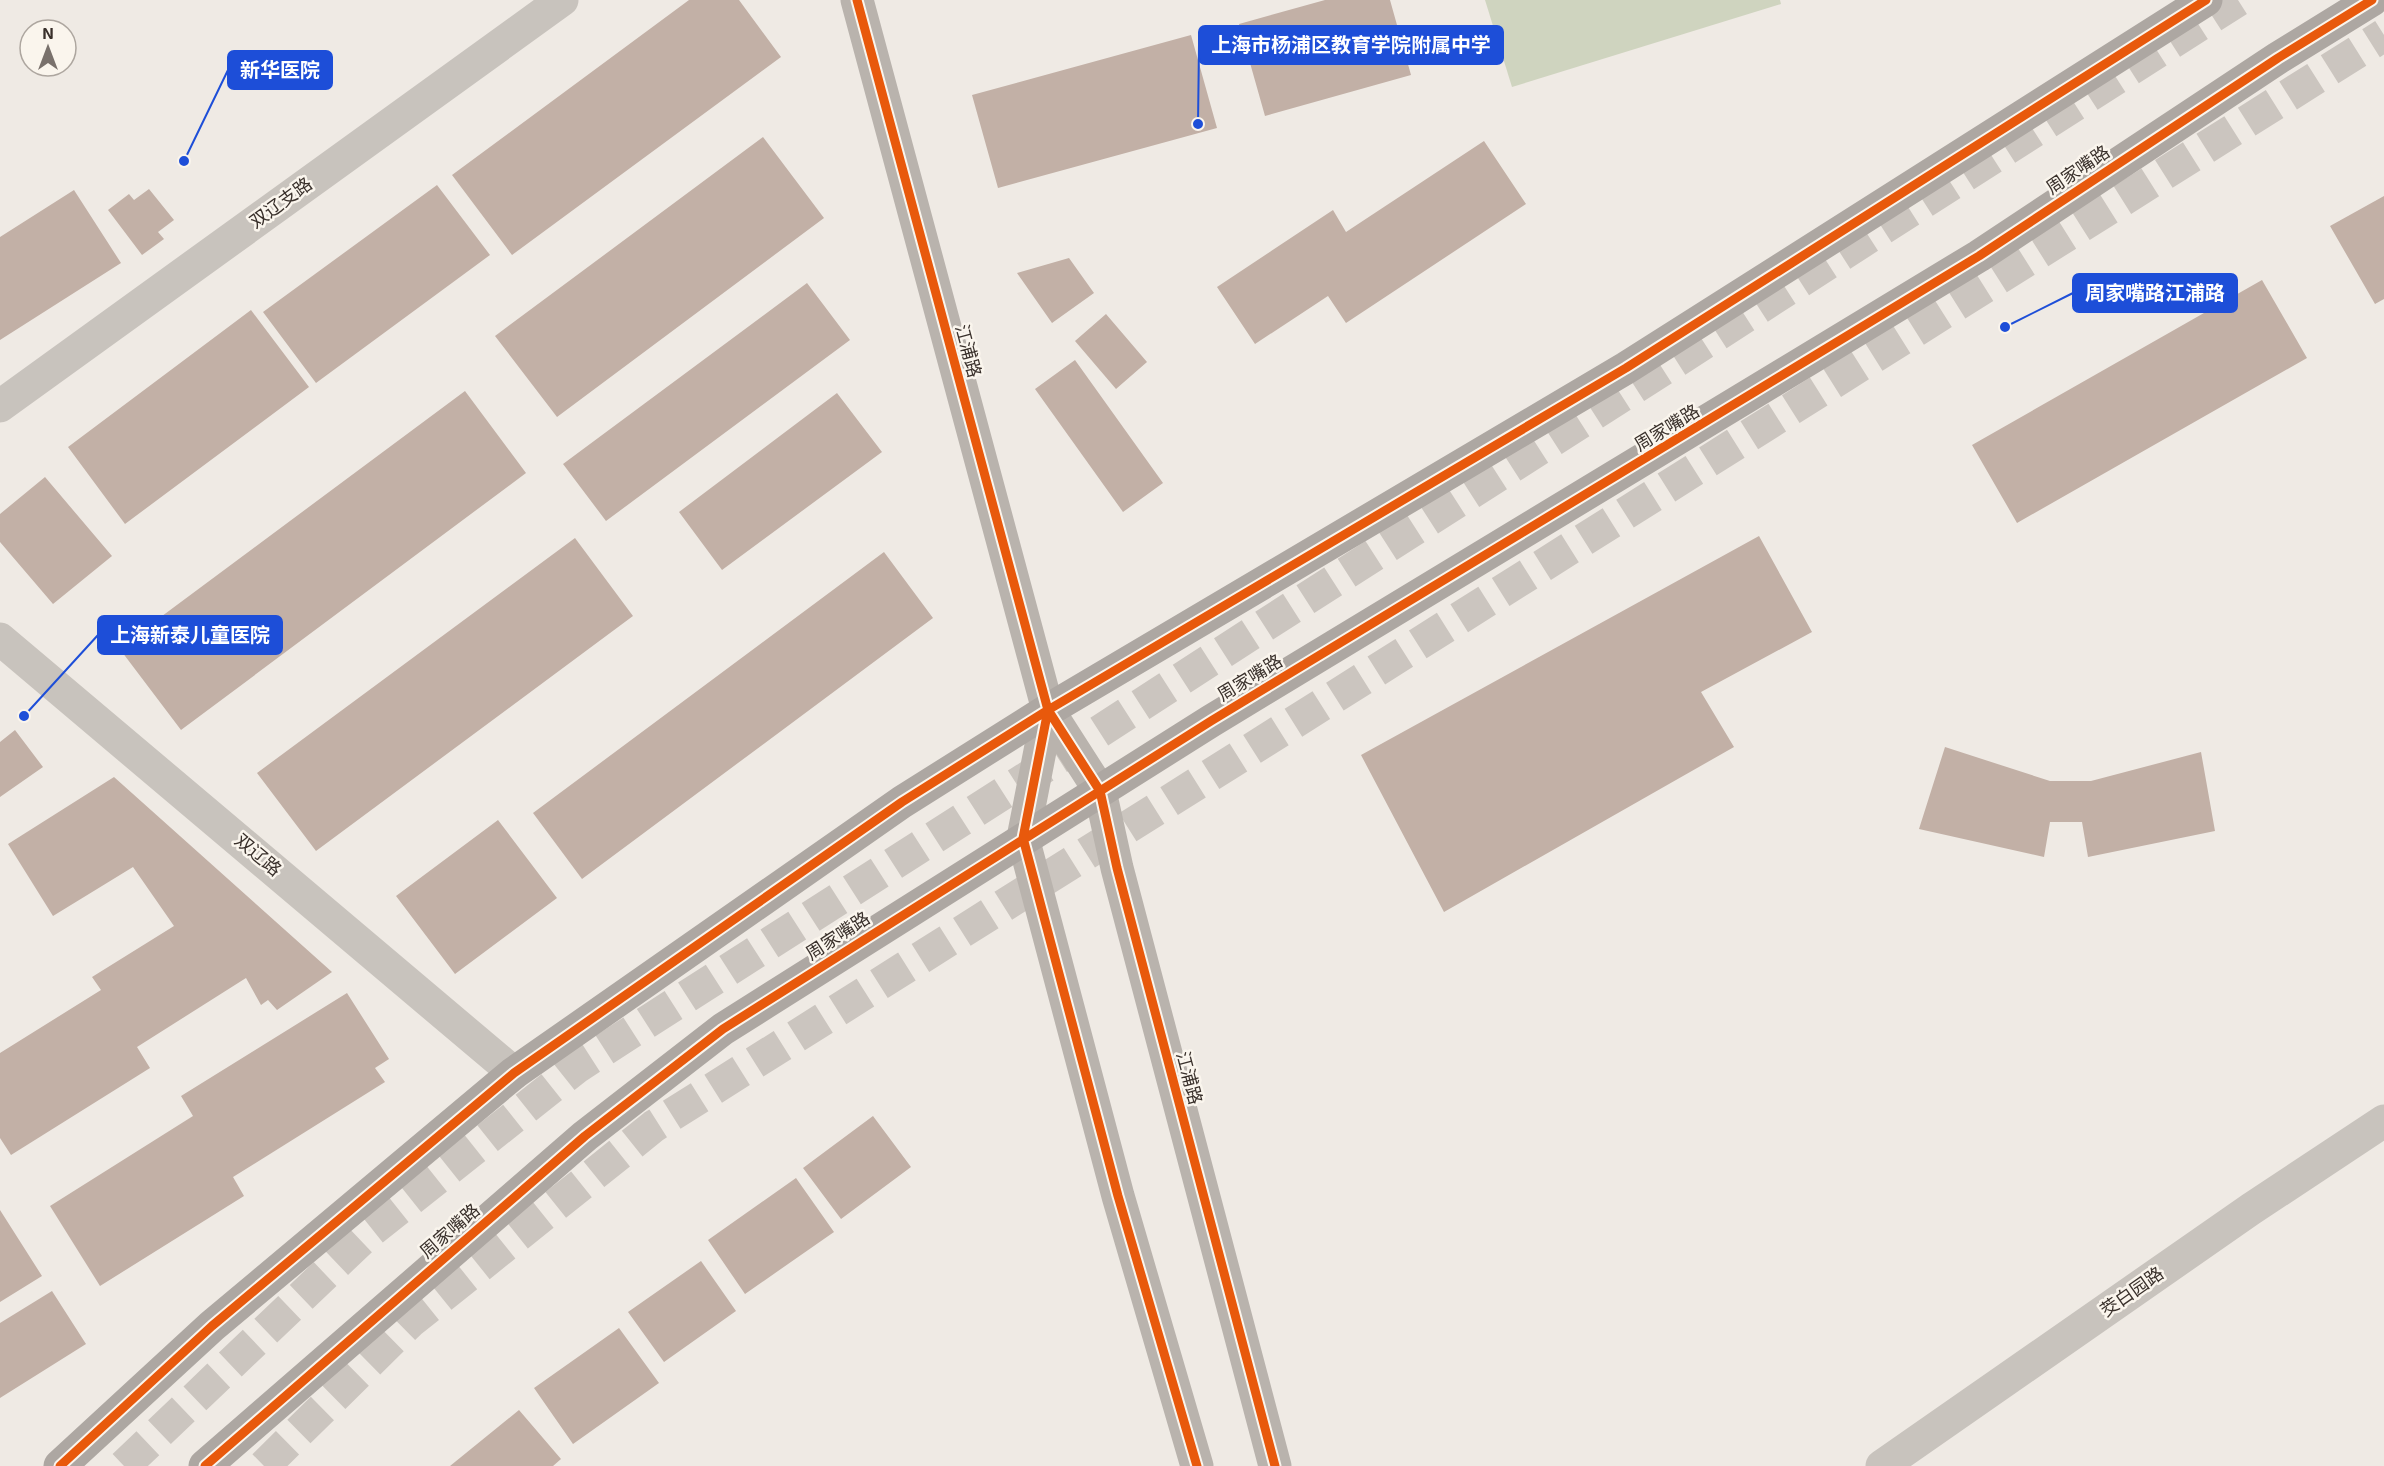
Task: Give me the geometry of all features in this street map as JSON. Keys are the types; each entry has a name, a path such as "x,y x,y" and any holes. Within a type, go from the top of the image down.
{"main road":[{"name":"江浦路","path":"856,0 1048,710 1100,790 1117,868 1275,1466"},
{"path":"60,1466 212,1326 514,1073 902,802 1048,710 1636,362 2206,0"},
{"name":"周家嘴路","path":"205,1466 585,1136 723,1029 1100,790 1969,262 2278,58 2372,0"},
{"name":"江浦路","path":"1048,710 1023,838 1118,1196 1197,1466"}],"street":[{"name":"双辽支路","path":"0,406 562,0"},
{"name":"双辽路","path":"0,639 514,1073"},
{"name":"茭白园路","path":"1882,1466 2252,1209 2384,1121"}],"green space":[{"path":"1485,0 1780,0 1781,4 1512,87"}],"building":[{"path":"689,0 739,0 781,57 512,255 452,175"},
{"path":"1325,0 1390,0 1411,75 1265,116 1239,24"},
{"path":"1191,35 1217,128 998,188 972,95"},
{"path":"763,137 824,218 557,417 495,336"},
{"path":"1484,141 1526,204 1346,323 1328,296 1255,344 1217,287 1333,210 1346,232"},
{"path":"437,185 490,255 316,383 263,312"},
{"path":"149,189 174,220 158,232 164,239 142,255 108,210 129,194 134,200"},
{"path":"74,190 121,263 0,340 0,237"},
{"path":"2384,196 2384,299 2375,304 2330,226"},
{"path":"1069,258 1094,293 1052,323 1017,273"},
{"path":"2262,280 2307,358 2017,523 1972,445"},
{"path":"807,283 850,340 606,521 563,464"},
{"path":"251,310 309,387 125,524 68,447"},
{"path":"1106,314 1147,362 1116,389 1075,341"},
{"path":"1075,360 1163,483 1123,512 1035,389"},
{"path":"465,391 526,473 181,730 119,648"},
{"path":"837,393 882,452 722,570 679,512"},
{"path":"45,477 112,556 53,604 0,542 0,514"},
{"path":"1759,536 1812,632 1701,692 1734,747 1444,912 1361,755"},
{"path":"575,538 633,616 316,851 257,773"},
{"path":"884,552 933,618 582,879 533,813"},
{"path":"15,730 43,767 0,797 0,742"},
{"path":"1945,747 2050,781 2091,781 2201,752 2215,831 2088,857 2082,822 2050,822 2044,857 1919,829"},
{"path":"114,777 332,972 277,1010 268,1000 261,1005 246,978 137,1047 150,1068 11,1155 0,1138 0,1053 101,990 92,977 174,926 133,867 53,916 8,844"},
{"path":"498,820 557,898 455,974 396,896"},
{"path":"347,993 389,1059 375,1068 385,1082 233,1177 244,1196 100,1286 50,1206 193,1116 181,1096"},
{"path":"873,1116 911,1167 841,1219 803,1168"},
{"path":"796,1178 834,1232 745,1294 708,1240"},
{"path":"0,1210 42,1276 0,1302"},
{"path":"701,1261 736,1311 664,1362 628,1312"},
{"path":"52,1291 86,1344 0,1398 0,1323"},
{"path":"619,1328 659,1383 573,1444 534,1388"},
{"path":"519,1410 561,1459 553,1466 450,1466"}],"tunnel":[{"path":"124,1466 367,1234 577,1067 2238,0"},
{"path":"264,1466 410,1322 654,1126 2384,35"}],"cycle path":[{"path":"857,0 1048,710 1100,791 1117,868 1275,1466"},
{"path":"60,1466 212,1326 514,1073 902,802 1048,710 1626,368 2206,0"},
{"path":"205,1466 585,1136 723,1029 1211,721 1979,256 2278,58 2372,0"},
{"path":"1048,710 1023,838 1118,1196 1197,1466"}],"place":[{"name":"上海市杨浦区教育学院附属中学","path":"1198,124"},
{"name":"新华医院","path":"184,161"},
{"name":"周家嘴路江浦路","path":"2005,327"},
{"name":"上海新泰儿童医院","path":"24,716"}]}
